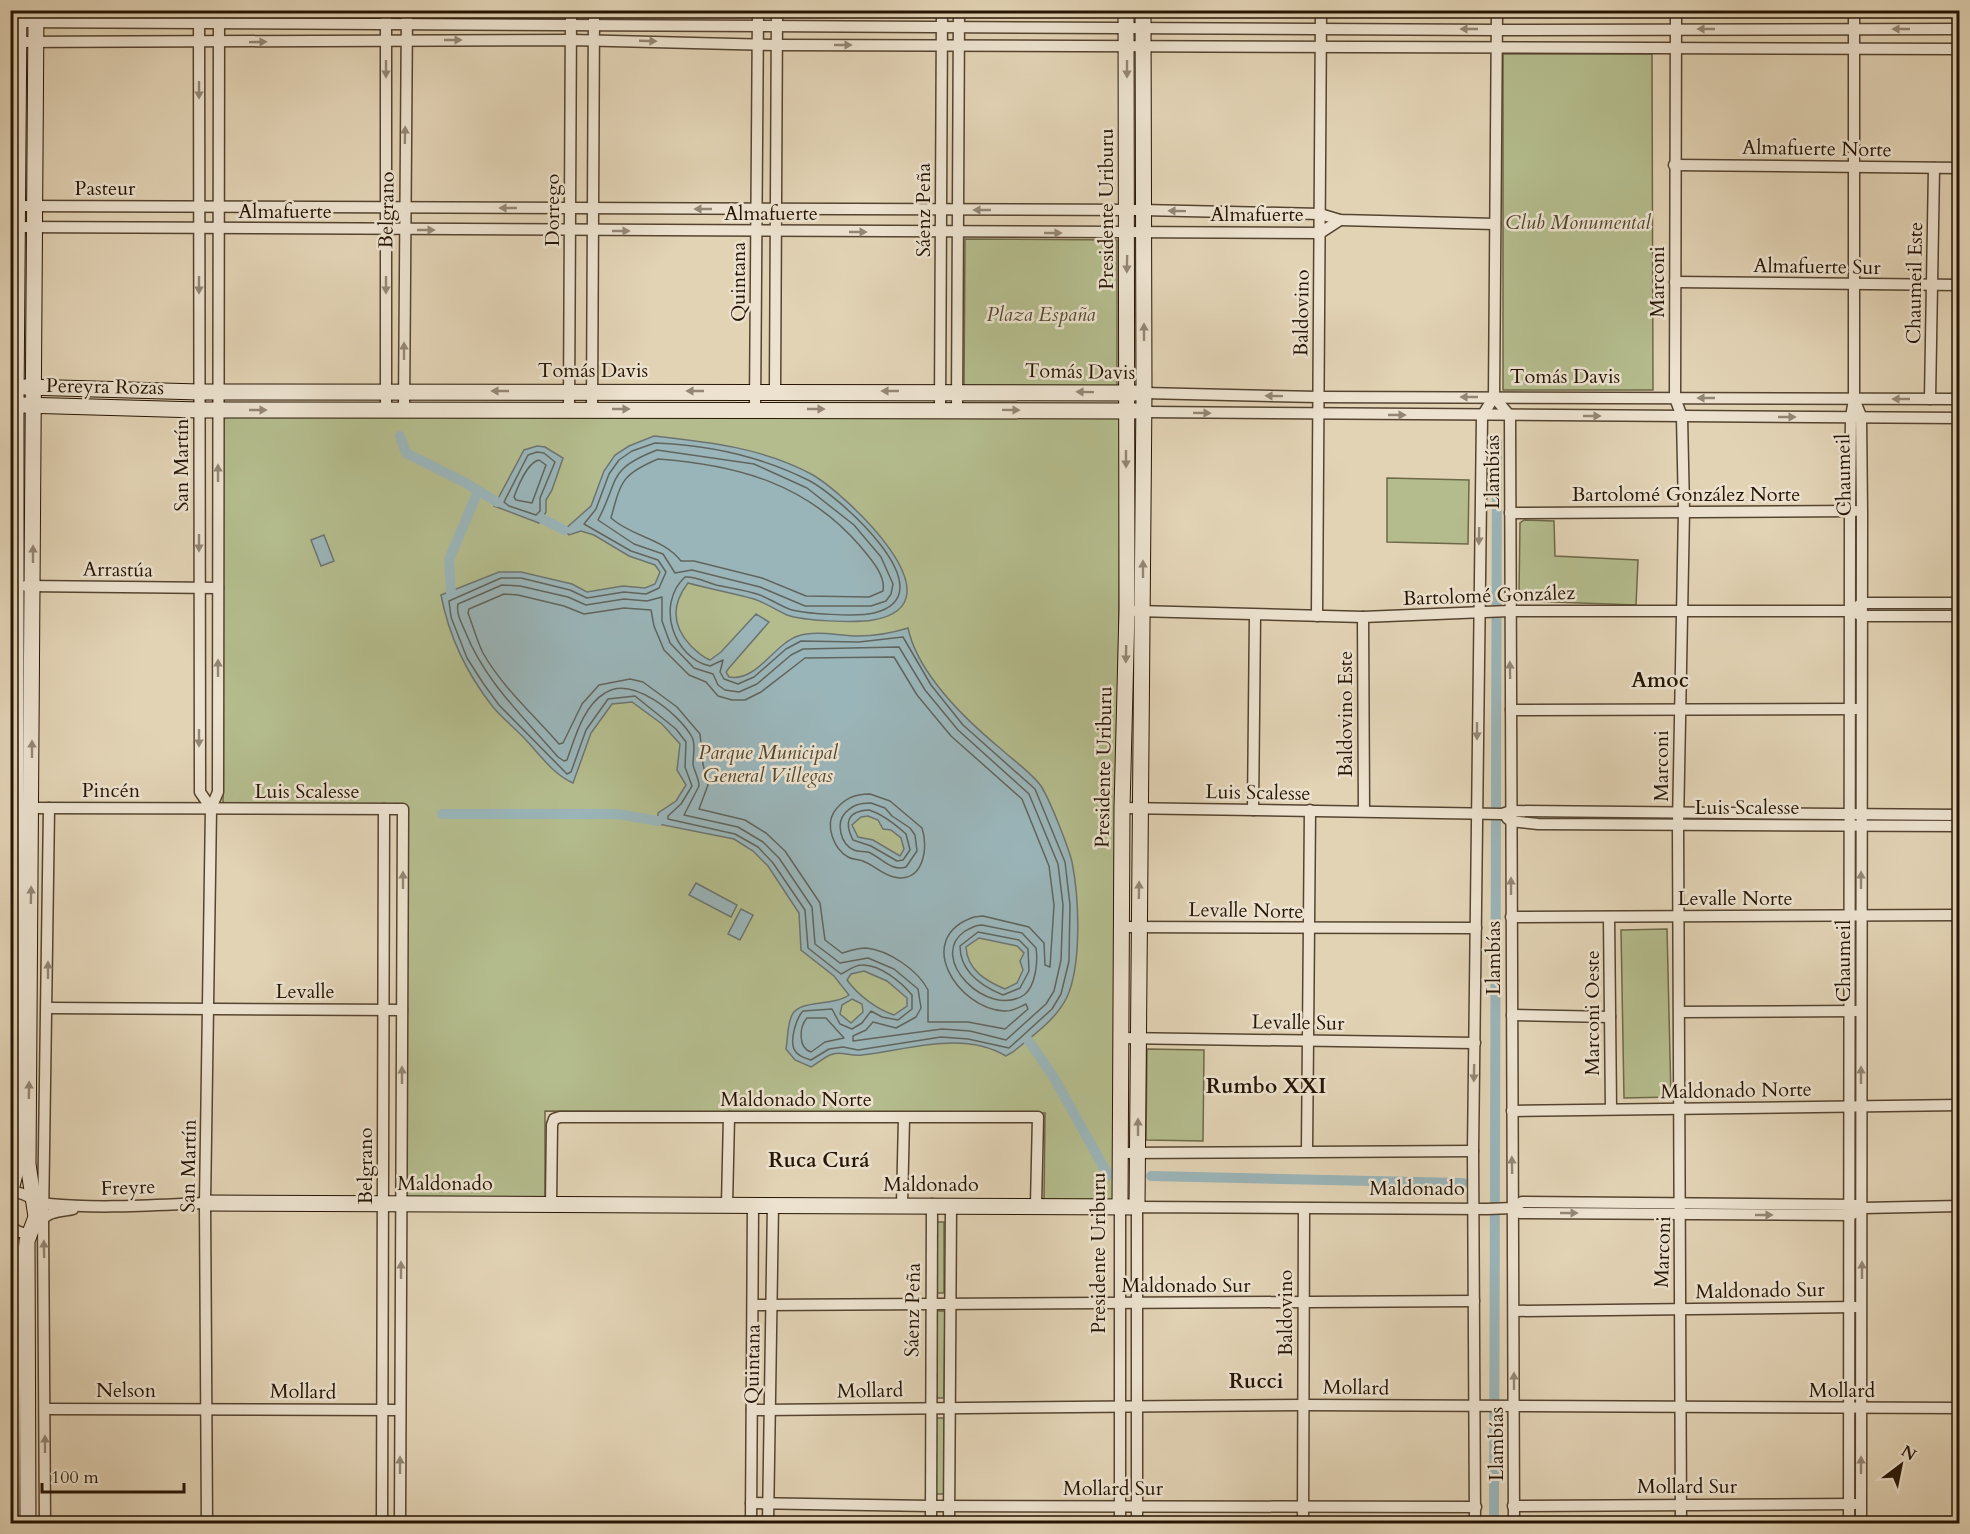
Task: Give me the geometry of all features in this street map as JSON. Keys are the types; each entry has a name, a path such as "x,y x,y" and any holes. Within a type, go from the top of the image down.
{"street":[{"name":"San Martín","path":"199,10 200,792 211,808"},
{"name":"San Martín","path":"207,1524 206,1203 211,808 218,792 219,10"},
{"name":"Belgrano","path":"386,10 387,410"},
{"name":"Belgrano","path":"404,410 403,208 407,10"},
{"name":"Dorrego","path":"569,409 571,10"},
{"name":"Dorrego","path":"592,409 594,10"},
{"name":"Quintana","path":"755,409 758,10"},
{"name":"Quintana","path":"775,391 777,10"},
{"name":"Sáenz Peña","path":"940,409 942,10"},
{"name":"Sáenz Peña","path":"957,409 959,10"},
{"name":"Presidente Uriburu","path":"1119,1524 1122,808 1135,611 1144,412 1143,210 1135,46 1126,27 1126,10"},
{"name":"Presidente Uriburu","path":"1137,1524 1136,1303 1140,808 1135,611 1125,411 1127,210 1135,46 1143,28 1143,10"},
{"name":"Baldovino","path":"1317,616 1321,10"},
{"path":"1494,397 1497,10"},
{"name":"Marconi","path":"1676,10 1675,398 1682,417 1684,510 1678,813 1682,1524"},
{"name":"Chaumeil","path":"1854,10 1852,286 1854,399 1862,512 1862,616 1850,813 1850,915 1856,1011"},
{"path":"36,16 28,1164 29,1182 39,1202 43,1219 45,1524"},
{"path":"11,1194 16,1170 13,606 16,586 13,387 16,18 36,16 199,23 386,25 1497,30 1959,29"},
{"path":"15,42 218,43 387,39 594,40 758,45 1959,49"},
{"name":"Almafuerte Norte","path":"1674,165 1959,168"},
{"name":"Chaumeil Este","path":"1930,399 1934,168"},
{"name":"Pasteur","path":"14,206 199,207"},
{"name":"Almafuerte","path":"199,207 1143,210 1320,214 1340,220 1496,224"},
{"name":"Almafuerte","path":"199,228 1320,232 1340,220"},
{"name":"Pasteur","path":"14,227 199,228"},
{"name":"Almafuerte Sur","path":"1675,282 1852,286 1959,285"},
{"name":"Pereyra Rozas","path":"13,387 199,392"},
{"name":"Tomás Davis","path":"199,392 957,391 1318,397 1959,399"},
{"name":"Llambías","path":"1475,1524 1473,1151 1476,928 1483,812 1482,416 1494,397 1510,416 1510,513 1505,612 1511,710 1508,815 1512,1110 1508,1208 1514,1311 1509,1407 1514,1524"},
{"name":"Pereyra Rozas","path":"13,405 199,410"},
{"name":"Tomás Davis","path":"199,410 957,409 1318,415 1959,418"},
{"name":"Chaumeil","path":"1856,417 1850,511 1851,611 1862,813 1861,915 1851,1203 1856,1306"},
{"name":"Bartolomé González Norte","path":"1510,513 1684,510 1862,512"},
{"name":"Arrastúa","path":"16,586 218,588"},
{"path":"1851,611 1862,603 1959,603"},
{"path":"13,606 33,606"},
{"name":"Bartolomé González","path":"1135,611 1363,617 1682,609 1851,611 1862,616 1959,616"},
{"path":"1253,810 1256,615"},
{"name":"Baldovino Este","path":"1363,617 1364,811"},
{"path":"1511,710 1856,709"},
{"name":"Pincén","path":"13,807 211,808"},
{"path":"28,1524 29,1232 36,1217 39,1202 48,1008 49,808"},
{"name":"Luis Scalesse","path":"211,808 403,809"},
{"name":"Luis Scalesse","path":"1122,808 1483,812 1678,825 1959,826"},
{"name":"Belgrano","path":"382,1524 384,809"},
{"name":"Belgrano","path":"400,1524 403,809"},
{"path":"1307,1151 1306,1041 1310,810"},
{"name":"Luis Scalesse","path":"1508,815 1678,813 1959,815"},
{"name":"Levalle Norte","path":"1511,917 1959,915"},
{"name":"Marconi Oeste","path":"1610,917 1611,1109"},
{"name":"Levalle Norte","path":"1123,927 1476,928"},
{"name":"Levalle","path":"48,1008 402,1010"},
{"path":"1680,1012 1856,1011"},
{"path":"1512,1015 1610,1017"},
{"name":"Levalle Sur","path":"1121,1038 1475,1043"},
{"name":"Maldonado Norte","path":"1512,1110 1959,1105"},
{"name":"Chaumeil","path":"1849,1524 1855,1504 1856,1306 1863,1208 1855,1107"},
{"name":"Maldonado Norte","path":"551,1204 554,1119 569,1116 1038,1117 1036,1205"},
{"path":"727,1204 729,1117"},
{"path":"902,1204 904,1118"},
{"path":"1120,1153 1473,1151"},
{"name":"Freyre","path":"11,1194 23,1192 39,1202 88,1206 206,1203"},
{"name":"Maldonado","path":"206,1203 932,1204 1304,1210 1488,1209 1508,1208 1522,1202 1851,1215 1863,1208"},
{"name":"Maldonado","path":"1682,1209 1851,1203 1863,1208 1959,1206"},
{"name":"Quintana","path":"751,1524 753,1204"},
{"name":"Quintana","path":"768,1524 772,1204"},
{"name":"Sáenz Peña","path":"931,1524 932,1204"},
{"name":"Sáenz Peña","path":"950,1524 951,1205"},
{"name":"Freyre","path":"29,1232 48,1215 88,1206"},
{"name":"Baldovino","path":"1303,1524 1304,1210"},
{"path":"10,1226 22,1232 29,1232"},
{"path":"10,1233 13,1250 12,1524"},
{"name":"Maldonado Sur","path":"753,1305 1474,1301"},
{"name":"Maldonado Sur","path":"1514,1311 1856,1306"},
{"name":"Mollard","path":"753,1410 1303,1405 1959,1408"},
{"name":"Nelson","path":"45,1409 206,1408"},
{"name":"Mollard","path":"206,1408 400,1410"},
{"name":"Mollard Sur","path":"752,1503 930,1506 1476,1507"},
{"name":"Mollard Sur","path":"1514,1506 1681,1503 1855,1504"},
{"name":"Chaumeil","path":"1855,1504 1861,1524"}],"green space":[{"name":"Club Monumental","path":"1503,54 1652,54 1653,390 1503,390"},
{"name":"Plaza España","path":"965,239 1117,240 1117,389 964,388"},
{"name":"Parque Municipal General Villegas","path":"222,414 1121,415 1113,1200 1044,1200 1045,1113 545,1111 545,1200 405,1199 407,806 223,805"},
{"path":"1387,478 1469,480 1468,544 1387,542"},
{"path":"1524,520 1554,521 1555,556 1638,560 1636,605 1523,601 1519,595 1520,523"},
{"path":"1667,929 1671,1097 1624,1098 1621,930"},
{"path":"1147,1049 1204,1050 1203,1141 1146,1140"},
{"path":"936,1222 944,1222 944,1293 936,1293"},
{"path":"937,1311 945,1311 944,1398 936,1398"},
{"path":"936,1418 944,1418 944,1494 936,1494"}],"water":[{"path":"654,436 675,438 756,452 794,466 813,475 849,503 890,549 903,572 907,593 898,610 865,621 830,621 795,617 754,599 688,583 676,607 677,623 685,638 700,654 710,660 721,652 756,614 769,622 726,672 729,677 748,674 789,640 805,634 871,635 908,628 913,646 922,663 945,695 987,737 1028,771 1041,786 1072,862 1076,893 1077,949 1072,983 1067,997 1057,1013 1013,1052 1006,1056 989,1048 953,1043 858,1055 834,1054 811,1067 795,1060 786,1049 789,1023 796,1010 809,1005 842,999 849,995 834,976 801,950 799,913 768,866 753,851 734,839 658,824 658,813 676,801 686,785 677,770 680,744 662,724 632,702 612,704 591,733 573,783 559,775 501,716 475,681 454,640 441,595 499,572 521,572 572,584 587,592 623,586 645,588 655,584 660,572 655,565 629,556 594,535 581,531 569,535 564,530 591,506 604,471 615,455 629,446","holes":["868,816 878,820 883,829 891,830 901,838 904,849 900,856 873,840 858,837 852,825 861,817","979,938 1017,946 1024,953 1020,961 1023,970 1017,983 1005,989 979,974 970,962 966,947","864,971 887,981 907,998 907,1006 894,1015 881,1009 851,986 847,980 851,974","852,999 862,1004 863,1012 851,1023 840,1014 842,1005"]},
{"path":"537,446 545,447 563,458 552,490 546,500 546,512 539,523 494,506 524,450"},
{"path":"324,535 334,561 321,566 311,540"},
{"path":"696,883 737,905 731,917 689,895"},
{"path":"741,909 753,915 740,940 728,934"}],"waterway":[{"path":"400,436 406,453 464,482 497,502"},
{"path":"1494,1524 1497,440"},
{"path":"451,593 449,560 478,491"},
{"path":"543,519 564,530"},
{"path":"442,814 617,814 658,821"},
{"path":"1028,1040 1053,1076 1108,1175"},
{"path":"1151,1176 1463,1183"}],"district":[{"name":"Amoc","path":"1660,680"},
{"name":"Rumbo XXI","path":"1266,1086"},
{"name":"Ruca Curá","path":"819,1160"},
{"name":"Rucci","path":"1256,1381"}]}
